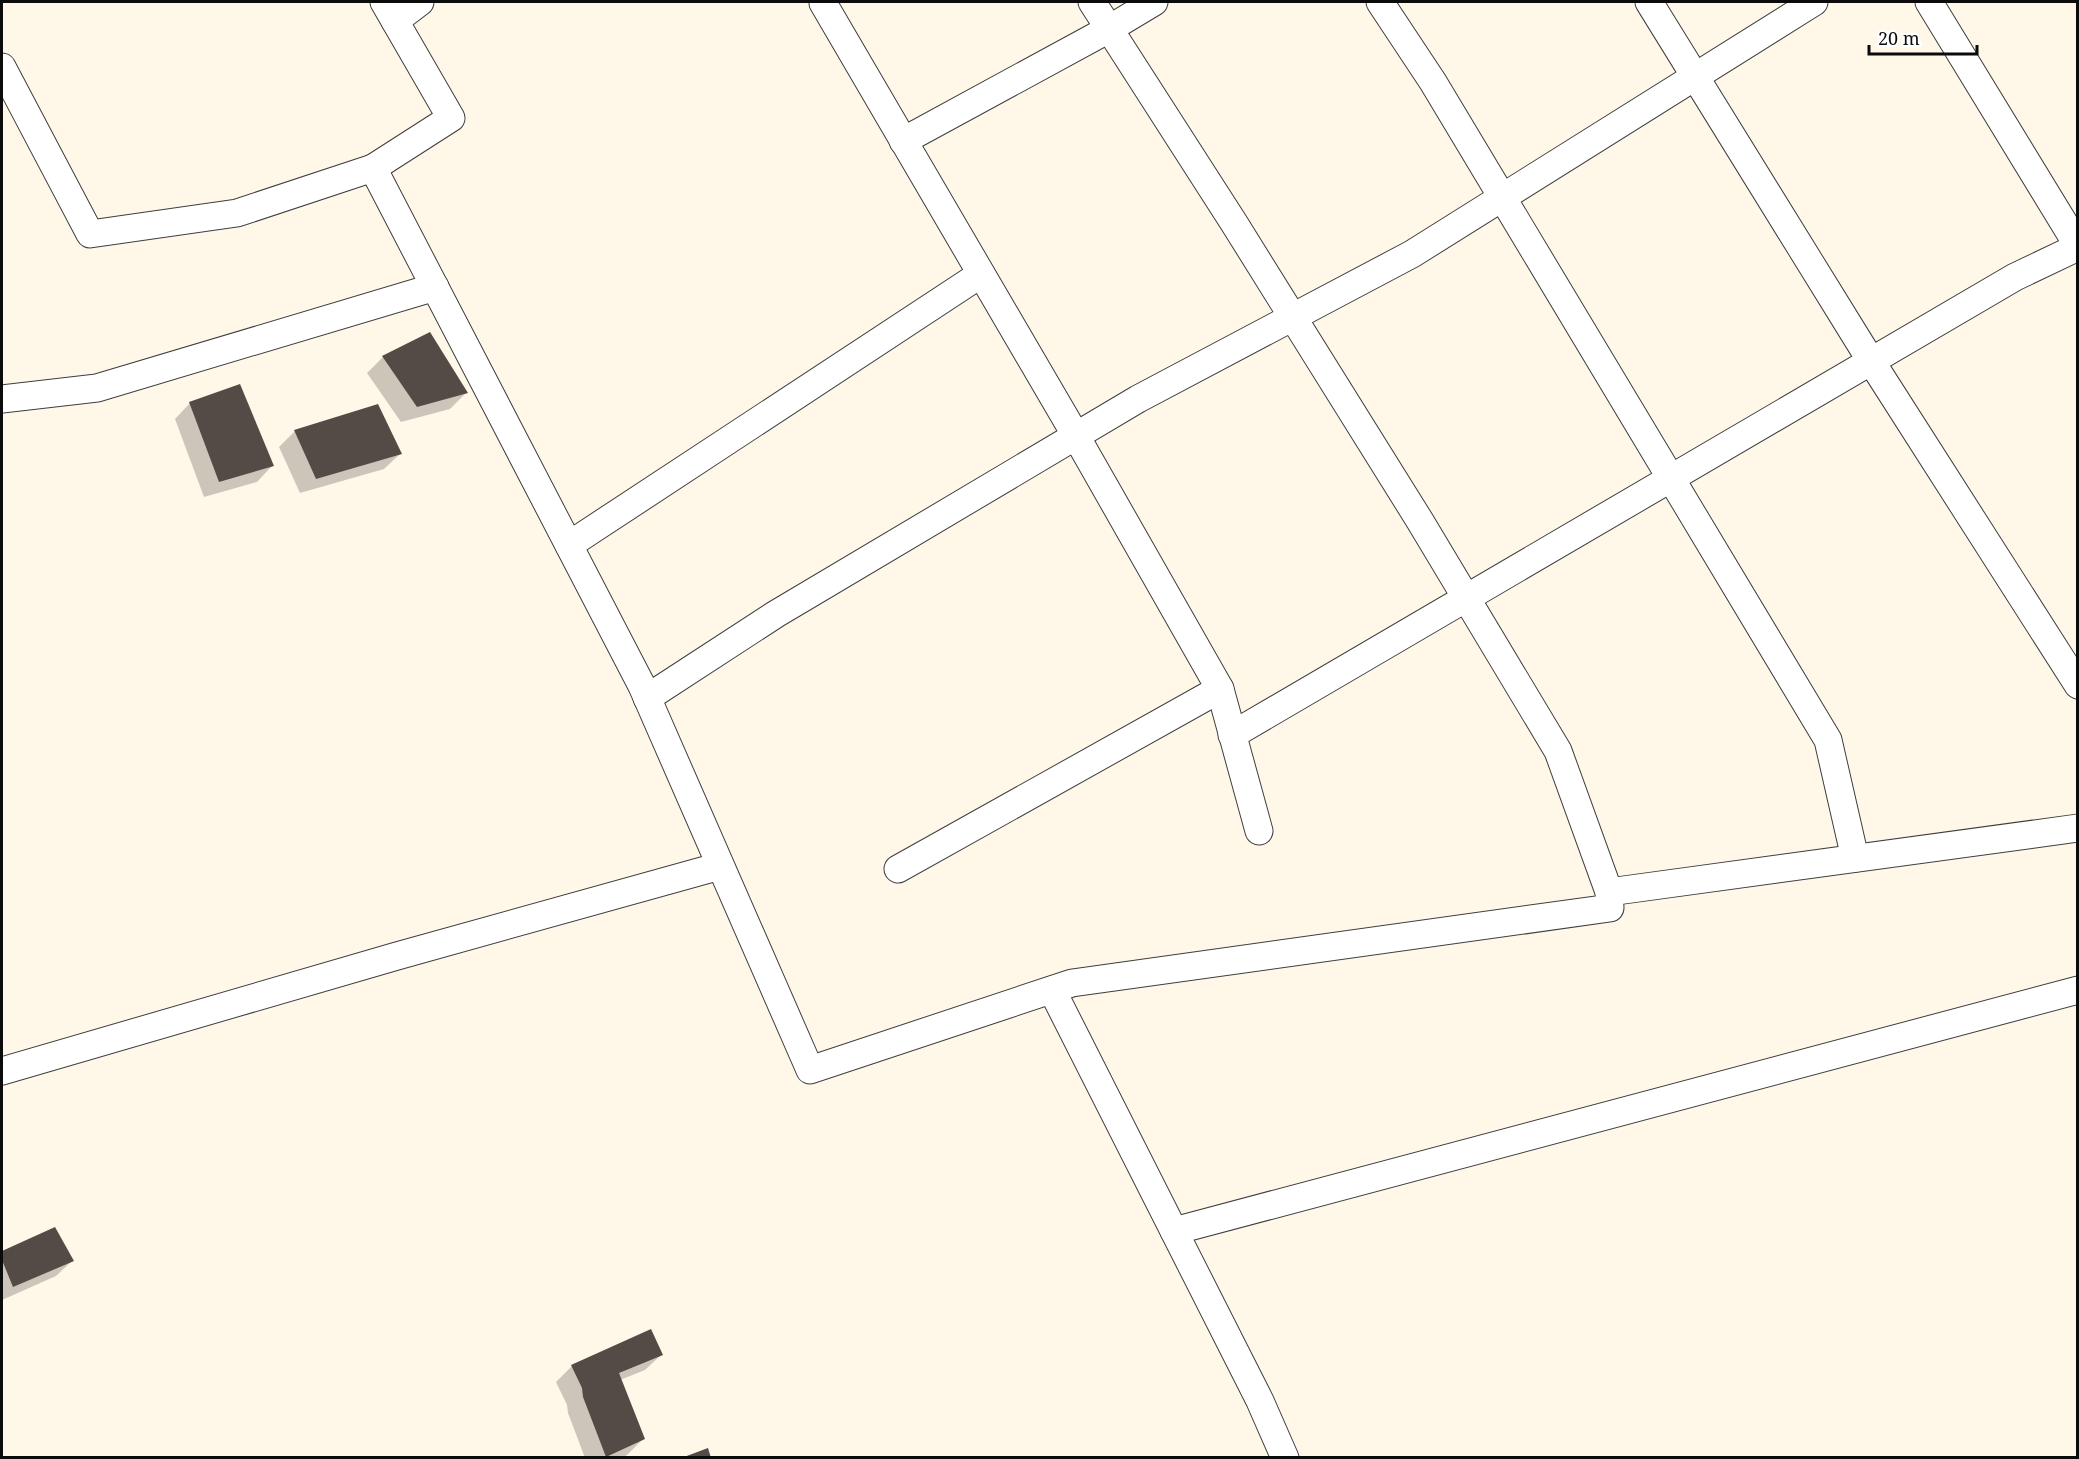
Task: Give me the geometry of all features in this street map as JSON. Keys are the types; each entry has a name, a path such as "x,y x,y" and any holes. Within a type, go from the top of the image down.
{"street":[{"path":"2,67 90,234 237,213 373,168 452,118 389,11 420,2"},
{"path":"373,168 647,698 810,1070 1072,983 1610,908 1609,892 1558,751 1293,317 1092,2"},
{"path":"903,141 1154,2"},
{"path":"1380,2 1433,82 1828,740 1855,858"},
{"path":"1649,2 1871,361 2078,685"},
{"path":"647,698 776,614 1138,399 1412,254 1814,2"},
{"path":"1232,735 2015,277 2078,246 1929,2"},
{"path":"823,3 1076,436 1220,689 1259,831"},
{"path":"569,545 981,274"},
{"path":"2,399 98,388 435,286"},
{"path":"898,869 1220,689"},
{"path":"1609,892 2078,828"},
{"path":"2,1071 409,952 720,866"},
{"path":"1052,990 1260,1401 1285,1458"},
{"path":"1174,1231 2078,990"}],"building":[{"path":"430,332 468,393 417,407 382,356"},
{"path":"240,384 274,466 219,482 189,402"},
{"path":"378,404 402,454 316,479 294,430"},
{"path":"55,1227 74,1261 13,1287 2,1260 2,1251"},
{"path":"651,1329 663,1355 619,1373 645,1439 606,1457 583,1397 582,1388 571,1365"},
{"path":"708,1448 711,1458 684,1458 684,1457"}]}
